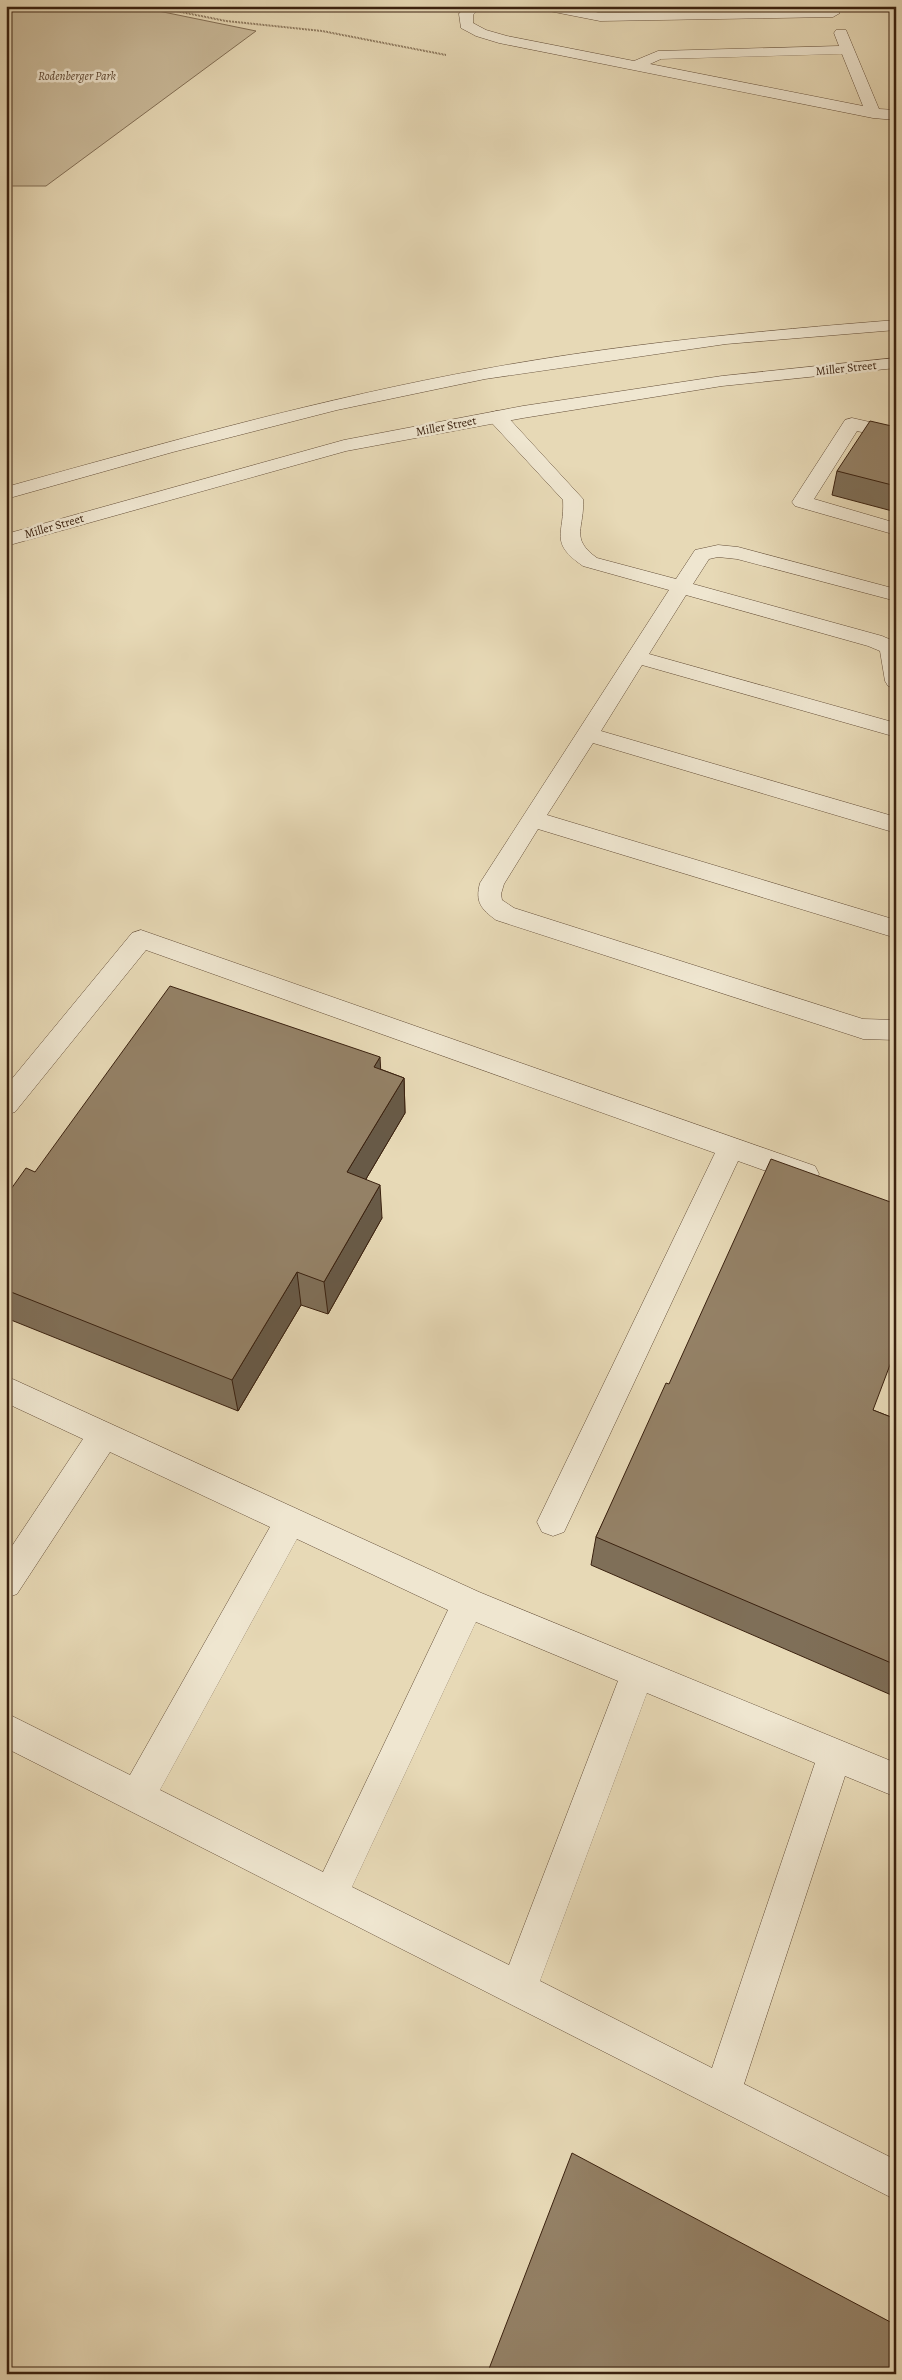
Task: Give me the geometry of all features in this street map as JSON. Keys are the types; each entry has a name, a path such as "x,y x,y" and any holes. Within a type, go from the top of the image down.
{"street":[{"path":"475,6 466,14 466,24 481,33 504,40 873,113 896,115"},
{"path":"544,6 600,16 831,10 873,113"},
{"path":"635,66 658,54 847,50"},
{"path":"6,493 166,448 336,405 485,374 726,340 896,325"},
{"name":"Miller Street","path":"6,540 344,446 497,417 722,381 896,363"},
{"path":"497,417 573,500 575,511 569,534 571,547 580,556 590,562 875,641 889,647 893,658 896,681"},
{"path":"896,434 852,424 802,502 896,529"},
{"path":"896,594 738,553 718,551 702,554 492,883 489,894 491,904 505,914 863,1028 896,1030"},
{"path":"636,657 896,730"},
{"path":"587,734 896,825"},
{"path":"533,819 896,929"},
{"path":"6,1105 141,938 832,1184"},
{"path":"553,1522 731,1148"},
{"path":"6,1389 468,1602 896,1780"},
{"path":"6,1583 104,1434"},
{"path":"137,1798 291,1520"},
{"path":"330,1895 468,1602"},
{"path":"518,1990 638,1673"},
{"path":"6,1730 896,2181"},
{"path":"722,2093 835,1755"}],"green space":[{"name":"Rodenberger Park","path":"6,6 134,6 256,31 46,186 6,186"}],"building":[{"path":"870,421 896,427 896,486 837,471"},
{"path":"170,986 380,1057 374,1067 404,1078 347,1172 380,1185 324,1282 297,1272 232,1380 6,1290 6,1196 26,1168 35,1172"},
{"path":"771,1159 896,1204 896,1349 873,1410 896,1419 896,1665 596,1537 666,1383 669,1384"},
{"path":"572,2153 896,2325 896,2374 487,2374"}]}
